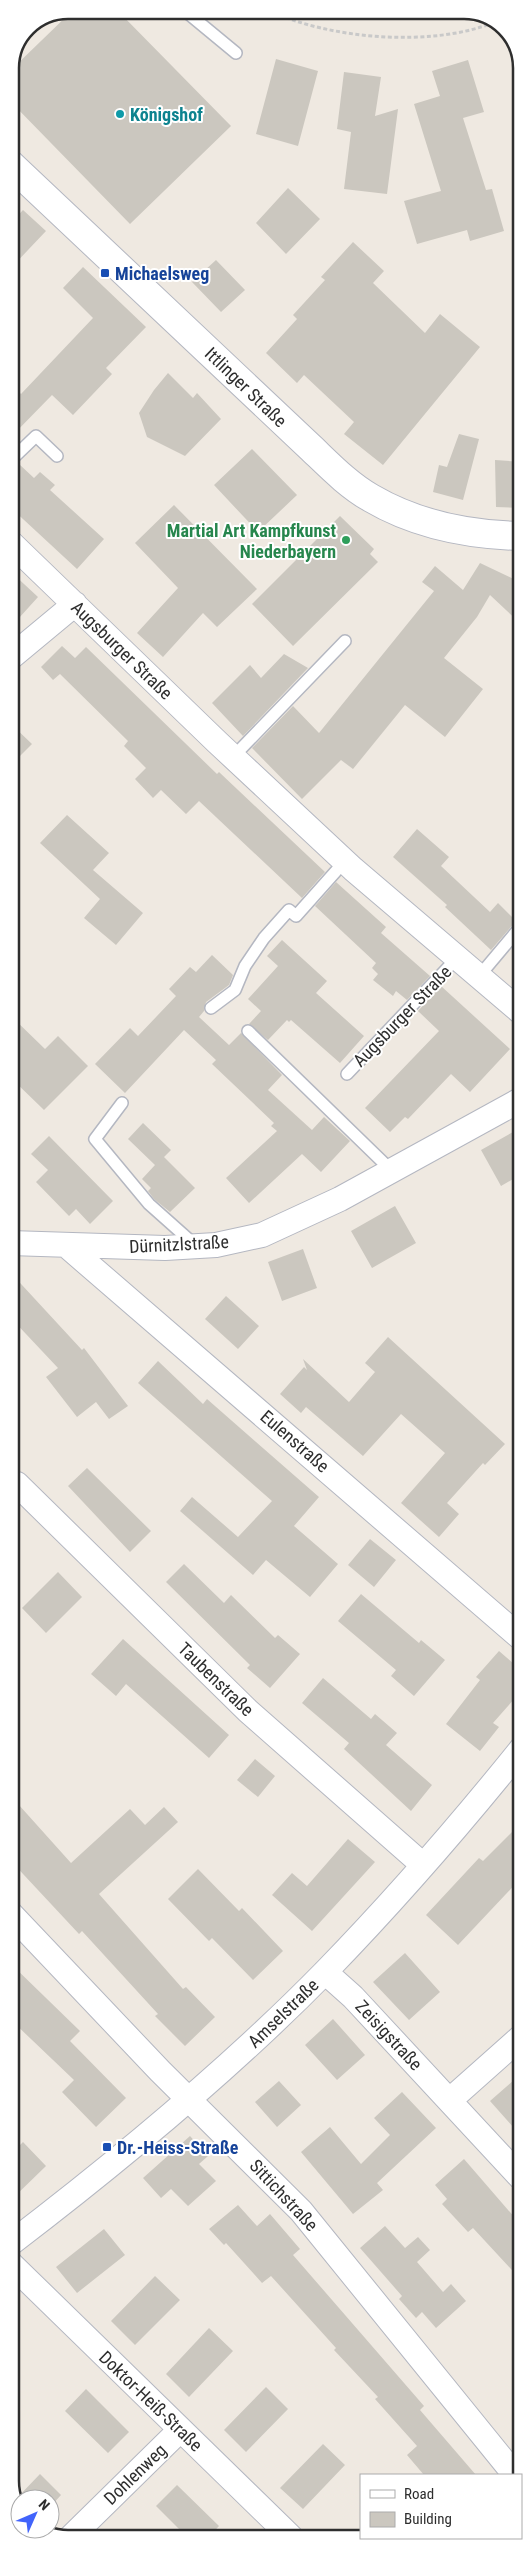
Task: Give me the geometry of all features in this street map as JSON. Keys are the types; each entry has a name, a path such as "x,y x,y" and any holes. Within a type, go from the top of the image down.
{"street":[{"name":"Ittlinger Straße","path":"19,172 310,447 356,488 395,511 441,528 513,536"},
{"name":"Augsburger Straße","path":"19,551 233,757 345,861 513,1005"},
{"path":"19,651 75,604"},
{"name":"Dürnitzlstraße","path":"19,1243 165,1248 196,1246 262,1235 309,1215 513,1104"},
{"name":"Eulenstraße","path":"67,1246 513,1630"},
{"name":"Taubenstraße","path":"19,1492 248,1711 423,1865"},
{"name":"Amselstraße","path":"19,2237 104,2173 254,2041 325,1972 423,1865 513,1759"},
{"name":"Sittichstraße","path":"19,1922 189,2099 301,2211 513,2474"},
{"name":"Zeisigstraße","path":"325,1972 353,1997 513,2168"},
{"path":"450,2100 513,2044"},
{"name":"Doktor-Heiß-Straße","path":"19,2272 284,2530"},
{"name":"Dohlenweg","path":"77,2530 180,2430"}],"lane":[{"path":"195,19 236,53"},
{"path":"19,453 36,436 57,456"},
{"path":"233,757 345,642"},
{"path":"211,1008 235,990 245,966 264,938 289,910 296,916 345,861"},
{"name":"Augsburger Straße","path":"480,975 513,936"},
{"name":"Augsburger Straße","path":"347,1074 458,957"},
{"path":"248,1031 392,1171"},
{"path":"122,1103 95,1139 149,1204 196,1246"}],"path":[{"path":"291,19 311,27 350,35 402,37 452,33 487,24"}],"building":[{"name":"Königshof","path":"126,19 231,126 130,224 19,110 20,62 63,20"},
{"path":"276,59 318,71 298,146 256,134"},
{"path":"468,60 484,112 463,118 486,190 492,189 504,231 470,241 467,230 417,244 404,201 441,191 414,104 440,96 432,71"},
{"path":"344,72 381,77 375,116 398,109 387,194 344,189 351,132 337,129"},
{"path":"288,188 320,219 286,254 256,223"},
{"path":"23,210 46,231 19,260 19,214"},
{"path":"353,242 384,271 373,283 425,333 440,314 480,347 383,465 344,434 354,422 304,375 297,383 266,353 297,319 293,315 325,280 321,277"},
{"path":"216,260 245,290 221,312 192,282"},
{"path":"83,267 146,327 106,368 112,374 73,415 52,395 19,429 19,392 21,394 93,318 63,288"},
{"path":"168,373 193,398 197,393 221,419 185,456 147,437 139,413"},
{"path":"459,434 479,439 463,500 433,492 439,465 447,467"},
{"path":"252,449 297,495 258,532 214,485"},
{"path":"495,460 513,461 513,508 496,507"},
{"path":"19,464 34,478 40,472 55,485 50,490 104,539 77,569 19,515"},
{"path":"174,505 257,589 217,627 203,613 163,657 137,633 178,588 135,543"},
{"path":"340,516 374,549 370,554 378,562 293,646 252,604"},
{"path":"480,563 513,579 513,617 490,595 477,617 444,658 483,689 445,737 405,705 353,769 341,760 302,799 252,748 293,706 319,733 434,591 422,582 435,566 463,590"},
{"path":"19,579 38,597 19,618"},
{"path":"62,646 75,658 86,647 217,774 219,772 325,872 302,898 199,801 186,814 161,790 153,798 135,779 146,768 124,746 128,741 60,674 53,680 41,667"},
{"path":"284,654 308,668 243,736 212,703 250,665 261,678"},
{"path":"19,732 32,744 19,757"},
{"path":"67,815 109,853 93,870 143,913 116,945 84,918 100,899 40,843"},
{"path":"417,829 449,857 441,866 490,912 498,903 513,918 513,924 491,950 445,907 447,905 393,857"},
{"path":"336,882 386,927 381,933 430,976 407,1000 396,991 393,996 373,980 378,974 372,968 376,963 315,906"},
{"path":"282,940 327,981 316,993 364,1036 340,1063 291,1020 289,1022 287,1020 268,1040 249,1024 261,1011 248,999 278,966 267,956"},
{"path":"212,955 233,975 229,985 206,1002 204,1011 199,1017 229,1045 241,1033 282,1075 268,1090 312,1130 324,1117 350,1141 321,1172 302,1154 249,1203 226,1178 277,1131 271,1126 274,1123 212,1064 216,1060 184,1030 125,1093 95,1064 130,1028 138,1036 176,996 169,989 190,967 196,972"},
{"path":"441,986 510,1049 470,1092 451,1074 408,1119 405,1117 390,1132 365,1108 439,1031 418,1011"},
{"path":"19,1024 45,1049 58,1036 88,1066 44,1110 19,1086"},
{"path":"143,1123 171,1150 164,1157 195,1188 170,1212 154,1199 148,1191 151,1188 142,1179 155,1165 128,1139"},
{"path":"513,1132 513,1179 501,1186 481,1150"},
{"path":"49,1136 113,1201 90,1224 76,1209 69,1216 36,1182 48,1170 31,1154"},
{"path":"395,1206 416,1243 372,1268 351,1231"},
{"path":"303,1249 317,1288 282,1301 268,1262"},
{"path":"19,1282 82,1350 84,1348 128,1406 109,1419 96,1402 77,1417 46,1377 58,1368 19,1327"},
{"path":"226,1296 259,1326 238,1349 205,1319"},
{"path":"388,1337 505,1444 485,1465 483,1463 447,1503 459,1514 439,1537 401,1503 445,1453 401,1414 363,1456 306,1407 301,1413 280,1394 304,1367 307,1370 303,1359 349,1402 375,1372 365,1363"},
{"path":"158,1361 203,1404 207,1399 319,1497 294,1526 338,1564 310,1597 266,1560 253,1575 180,1511 192,1497 238,1537 272,1501 138,1383"},
{"path":"87,1468 151,1531 130,1552 68,1486"},
{"path":"370,1539 396,1560 374,1587 348,1565"},
{"path":"184,1564 224,1603 231,1595 275,1638 278,1635 300,1654 270,1688 247,1668 250,1665 166,1582"},
{"path":"58,1572 82,1597 46,1633 22,1608"},
{"path":"361,1594 419,1643 421,1640 445,1660 414,1696 391,1676 396,1670 338,1621"},
{"path":"123,1639 229,1735 209,1758 126,1684 116,1696 91,1674"},
{"path":"499,1651 513,1663 513,1700 493,1723 499,1727 480,1751 446,1724 480,1680 476,1677"},
{"path":"323,1678 371,1719 375,1714 397,1733 386,1745 432,1785 411,1811 344,1749 349,1743 302,1703"},
{"path":"255,1759 275,1776 258,1797 237,1780"},
{"path":"19,1805 71,1863 130,1809 145,1825 164,1807 178,1822 99,1894 183,1989 186,1987 215,2017 185,2046 155,2016 158,2014 82,1931 79,1934 19,1870"},
{"path":"513,1831 513,1887 458,1945 426,1915 479,1858 483,1861"},
{"path":"348,1839 375,1862 312,1931 272,1895 292,1873 307,1886"},
{"path":"198,1869 239,1911 242,1908 283,1951 253,1980 212,1938 209,1941 168,1899"},
{"path":"405,1953 440,1992 409,2020 373,1982"},
{"path":"19,1972 80,2031 70,2041 126,2098 96,2127 62,2092 74,2080 19,2028"},
{"path":"333,2019 365,2055 337,2080 305,2045"},
{"path":"279,2081 301,2105 277,2127 255,2102"},
{"path":"513,2081 513,2127 490,2101"},
{"path":"402,2092 436,2128 377,2183 383,2190 353,2214 301,2152 330,2127 361,2164 390,2135 374,2118"},
{"path":"190,2136 208,2156 199,2164 216,2181 188,2206 171,2189 161,2198 143,2178"},
{"path":"23,2142 46,2166 19,2192 19,2146"},
{"path":"464,2159 513,2216 513,2271 473,2228 468,2232 442,2204 447,2199 435,2185"},
{"path":"238,2205 257,2226 270,2214 300,2249 293,2255 424,2406 420,2410 475,2474 423,2474 407,2455 417,2446 375,2399 378,2397 334,2350 336,2348 271,2276 262,2283 226,2243 224,2245 209,2229"},
{"path":"385,2226 405,2248 418,2237 430,2250 417,2262 443,2292 451,2284 466,2301 436,2328 422,2312 416,2318 399,2299 402,2296 360,2248"},
{"path":"104,2229 125,2255 77,2293 56,2267"},
{"path":"155,2276 180,2300 135,2345 111,2321"},
{"path":"209,2328 233,2351 189,2397 166,2374"},
{"path":"266,2387 288,2409 246,2452 224,2430"},
{"path":"86,2389 129,2432 108,2453 65,2411"},
{"path":"323,2444 345,2465 303,2509 280,2488"},
{"path":"40,2474 55,2489 26,2489"},
{"path":"177,2485 219,2526 215,2530 180,2530 156,2506"}],"place":[{"name":"Königshof","path":"120,114"},
{"name":"Michaelsweg","path":"105,273"},
{"name":"Martial Art Kampfkunst Niederbayern","path":"346,540"},
{"name":"Dr.-Heiss-Straße","path":"107,2147"}]}
